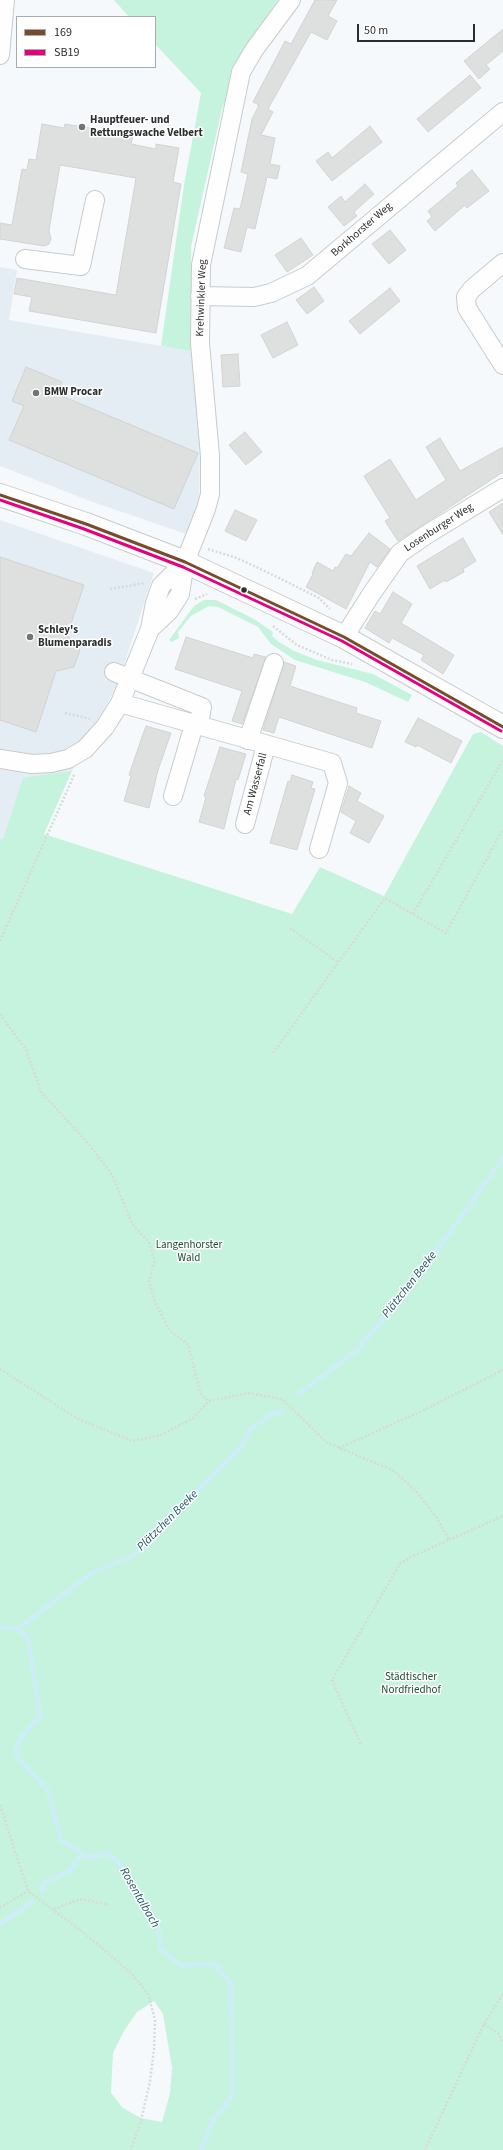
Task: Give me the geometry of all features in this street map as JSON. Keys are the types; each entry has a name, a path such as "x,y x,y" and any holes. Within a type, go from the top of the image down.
{"main road":[{"path":"0,495 86,524 189,553 503,727"}],"street":[{"path":"0,55 5,0"},
{"name":"Krehwinkler Weg","path":"189,553 210,494 210,456 200,343 200,296 202,265 241,72 254,50 291,0"},
{"name":"Borkhorster Weg","path":"200,296 254,297 271,293 307,276 503,112"},
{"path":"25,259 81,266 95,200"},
{"path":"503,263 472,289 466,297 467,308 503,365"},
{"name":"Losenburger Weg","path":"344,638 372,593 400,553 426,535 503,488"},
{"path":"0,759 32,764 51,763 68,759 85,749 105,727 120,703 150,629 155,603 162,586 189,553"},
{"path":"248,740 274,663"},
{"path":"114,672 202,707 200,718 194,725 173,796"},
{"name":"Am Wasserfall","path":"120,703 332,763 338,783 319,850"},
{"name":"Am Wasserfall","path":"245,824 266,745"}],"path":[{"path":"189,553 237,558 273,575"},
{"path":"110,589 148,582"},
{"path":"298,645 332,660"},
{"path":"65,712 95,721"},
{"path":"0,941 78,764 76,754"},
{"path":"413,914 503,760"},
{"path":"273,1054 385,898 446,933 503,829"},
{"path":"290,928 339,963"},
{"path":"0,1014 26,1050 42,1092 87,1142 111,1173 133,1225 149,1242 155,1261 149,1281 155,1302 170,1331 188,1344 201,1395 209,1401"},
{"path":"0,1369 78,1419 133,1441 161,1435 193,1418 209,1401 248,1393 282,1399 326,1442 394,1471 416,1491 437,1518 449,1540"},
{"path":"339,1448 422,1411 503,1370"},
{"path":"361,1745 332,1680 400,1564 412,1557 503,1516"},
{"path":"0,1804 28,1891 88,1936 133,1975 148,1994 155,2020 154,2049 150,2082 140,2124 131,2150"},
{"path":"0,1908 28,1891"},
{"path":"54,1909 80,1899 109,1905"},
{"path":"425,2150 484,2024 503,1994"},
{"path":"484,2024 499,2034 503,2042"},
{"path":"499,2034 503,2032"}],"shaded area":[{"path":"0,267 17,270 9,320 196,352 200,445 199,504 186,534 90,501 0,466"},
{"path":"0,520 154,573 118,683 72,771 52,775 3,840 0,839"}],"green space":[{"path":"114,0 278,0 245,48 222,109 191,247 192,343 196,352 161,346 184,185 201,93 156,45 156,16 128,16"},
{"path":"204,600 216,600 254,619 273,632 272,636 279,642 294,651 317,660 373,674 412,695 408,702 365,682 295,660 271,644 258,627 218,607 209,606 191,616 178,632 179,638 172,642 169,640 194,606"},
{"name":"Langenhorster Wald","path":"481,732 503,746 503,2150 0,2150 0,839 3,839 23,778 72,771 44,834 292,914 320,867 384,896 473,734","holes":["154,2001 163,2014 172,2068 170,2093 162,2122 141,2118 123,2108 111,2093 113,2053 124,2031 137,2012"]}],"building":[{"path":"315,0 337,0 328,16 337,21 327,40 311,32 268,109 273,112 261,135 275,138 270,164 280,166 277,179 267,177 255,229 247,227 241,252 224,248 234,208 240,209 248,174 241,172 252,119 259,105 253,102 285,41 291,44"},
{"path":"503,29 503,51 486,65 490,69 479,79 464,61"},
{"path":"470,75 481,88 428,132 417,119"},
{"path":"42,124 64,128 65,124 133,135 131,144 156,149 156,144 179,148 173,182 181,184 156,333 29,311 32,297 14,294 17,278 116,295 136,178 60,165 49,230 51,239 49,244 44,246 0,239 0,223 12,225 22,169 27,170 29,159 36,160"},
{"path":"370,126 382,142 332,181 316,161 328,152 332,158"},
{"path":"472,170 489,191 467,208 465,205 435,231 427,221 432,217 428,211 458,186 456,183"},
{"path":"365,184 374,194 354,212 357,216 344,226 328,207 341,196 345,202"},
{"path":"390,230 406,250 389,264 372,244"},
{"path":"301,238 313,255 287,272 275,255"},
{"path":"314,287 324,301 307,314 296,300"},
{"path":"390,288 400,301 360,334 349,321"},
{"path":"287,322 298,345 273,358 261,335"},
{"path":"238,354 240,386 223,387 221,355"},
{"path":"26,367 62,382 57,394 198,453 174,509 9,440 24,406 12,401"},
{"path":"245,432 262,452 246,465 229,445"},
{"path":"440,438 460,471 503,447 503,472 398,541 385,521 390,518 364,476 390,459 416,500 446,480 426,447"},
{"path":"503,503 503,535 489,512"},
{"path":"235,510 257,520 246,541 225,531"},
{"path":"369,533 390,549 377,567 370,562 346,609 306,587 317,562 333,571 335,567 337,568 346,554 351,556"},
{"path":"463,538 476,561 463,569 464,572 446,582 445,580 430,589 417,566"},
{"path":"0,557 84,585 67,635 80,650 74,667 56,671 36,732 0,720"},
{"path":"393,592 412,604 401,623 454,655 443,674 421,660 424,655 392,638 389,643 365,628 375,611 380,614"},
{"path":"186,637 253,658 254,654 266,657 242,724 232,721 242,691 175,669"},
{"path":"284,662 296,666 290,686 357,708 356,713 381,721 372,748 279,717 274,733 263,730"},
{"path":"418,718 462,741 451,763 417,745 416,747 405,742"},
{"path":"146,726 171,733 158,770 149,808 124,801 131,776 129,775"},
{"path":"220,747 246,754 238,780 236,779 224,829 199,822 206,797 204,796"},
{"path":"292,775 313,782 311,788 315,789 297,850 270,843 288,781 290,782"},
{"path":"349,786 361,793 357,801 384,816 369,843 350,833 356,821 341,812"}],"waterway":[{"name":"Plätzchen Beeke","path":"298,1394 356,1351 411,1287 503,1158"},
{"name":"Plätzchen Beeke","path":"18,1629 90,1574 133,1556 243,1445 249,1430 270,1415 282,1411"},
{"name":"Rosentalbach","path":"0,1627 18,1629 28,1638 40,1715 19,1740 16,1753 24,1765 48,1790 61,1841 91,1858 108,1853 125,1869 132,1891 158,1926 161,1949 180,1965 214,1964 231,1983 232,2097 213,2120 201,2150"},
{"path":"42,1892 44,1883 69,1871 83,1853"},
{"path":"0,1925 32,1901"}],"transit line":[{"name":"169","path":"0,495 86,524 185,562 344,637 503,727"},
{"name":"SB19","path":"0,500 84,529 183,567 342,641 501,731"}],"place":[{"name":"Hauptfeuer- und Rettungswache Velbert","path":"82,127"},
{"name":"BMW Procar","path":"36,393"},
{"name":"Schley's Blumenparadis","path":"30,637"}],"park label":[{"name":"Städtischer Nordfriedhof","path":"411,1684"}]}
